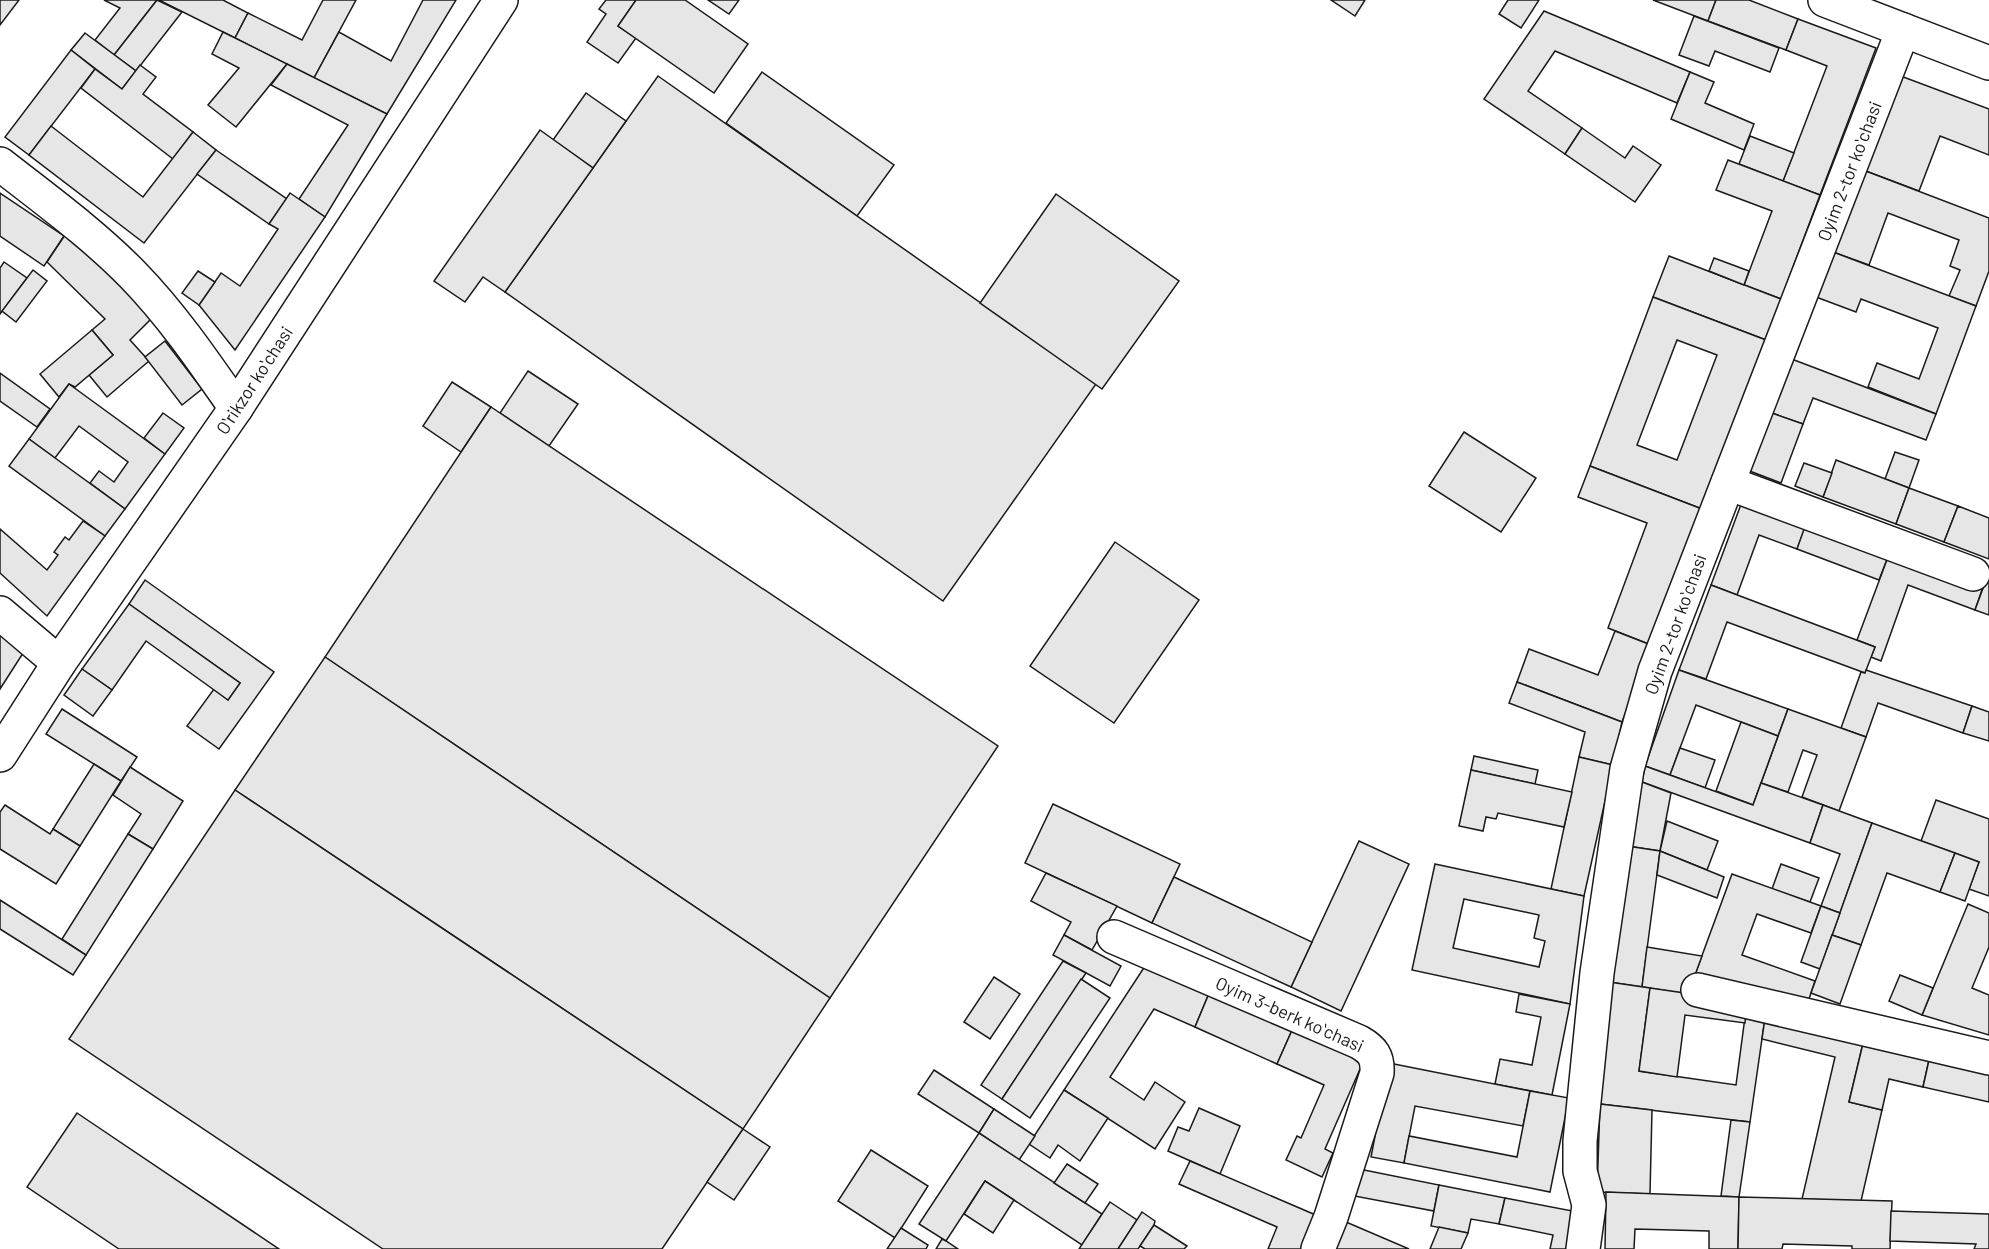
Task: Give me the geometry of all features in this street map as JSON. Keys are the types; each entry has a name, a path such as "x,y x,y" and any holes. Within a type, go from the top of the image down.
{"street":[{"name":"Oʻrikzor koʻchasi","path":"0,755 59,663 236,408 501,0"},
{"path":"1825,0 1989,63"},
{"name":"Oyim 2-tor koʻchasi","path":"1583,1249 1589,1205 1580,1171 1581,1131 1597,973 1627,769 1655,671 1903,30"},
{"path":"0,164 91,235 134,276 180,329 236,408"},
{"path":"1728,483 1973,574"},
{"path":"0,613 59,663"},
{"name":"Oyim 3-berk koʻchasi","path":"1114,937 1359,1042 1375,1054 1378,1062 1377,1073 1331,1217 1318,1249"},
{"path":"1698,990 1989,1058"}],"building":[{"path":"0,0 19,0 0,25"},
{"path":"104,0 157,0 114,55 95,40 120,8"},
{"path":"157,0 182,12 136,71 114,55"},
{"path":"159,0 223,0 248,13 235,38"},
{"path":"323,0 356,0 314,78 235,38 248,13 302,40"},
{"path":"423,0 456,0 387,114 314,78 339,32 391,61"},
{"path":"606,0 636,0 618,26 636,38 618,63 587,42 606,14 599,9"},
{"path":"636,0 685,0 748,44 714,93 618,26"},
{"path":"708,0 739,0 729,14"},
{"path":"1331,0 1365,0 1355,16"},
{"path":"1508,0 1539,0 1521,28 1499,14"},
{"path":"1653,0 1716,0 1708,21"},
{"path":"1716,0 1749,0 1798,19 1786,50 1708,21"},
{"path":"1544,11 1690,72 1677,103 1555,51 1528,91 1582,128 1565,154 1484,99"},
{"path":"1694,16 1779,48 1770,72 1715,51 1709,66 1679,55"},
{"path":"1798,19 1876,48 1820,195 1783,181 1827,66 1786,50"},
{"path":"223,32 287,64 236,127 208,105 239,68 212,54"},
{"path":"85,33 136,71 122,89 71,50"},
{"path":"71,50 95,69 29,155 5,137"},
{"path":"287,64 387,114 325,217 299,199 348,125 271,85"},
{"path":"140,65 156,77 143,94 193,132 173,159 81,88 95,69 122,89"},
{"path":"762,72 894,165 857,216 726,123"},
{"path":"1690,72 1714,82 1705,103 1754,124 1744,150 1671,119"},
{"path":"1898,75 1989,109 1989,155 1940,136 1919,191 1863,170"},
{"path":"658,76 1096,384 943,601 505,292"},
{"path":"586,93 626,121 593,168 553,140"},
{"path":"51,126 143,197 193,132 216,150 144,243 29,155"},
{"path":"1582,128 1625,158 1633,146 1661,165 1635,202 1565,154"},
{"path":"540,130 593,168 505,292 483,277 465,302 434,281"},
{"path":"1750,136 1794,153 1783,181 1739,164"},
{"path":"216,150 287,199 269,224 197,174"},
{"path":"1728,160 1820,195 1781,299 1744,285 1772,211 1716,190"},
{"path":"1863,170 1989,218 1989,271 1976,306 1949,296 1960,270 1950,266 1959,240 1888,213 1869,265 1833,252"},
{"path":"0,193 64,236 44,266 0,236"},
{"path":"290,193 325,217 235,350 199,305 221,273 240,286 278,229 269,224"},
{"path":"1056,194 1179,281 1102,389 980,303"},
{"path":"67,232 152,318 130,340 149,361 107,397 89,375 113,355 92,330 105,319 47,262"},
{"path":"1833,252 1976,306 1936,414 1868,387 1877,363 1919,379 1938,328 1861,299 1856,312 1816,297"},
{"path":"1669,256 1781,299 1766,340 1653,297"},
{"path":"1714,258 1749,271 1744,285 1709,271"},
{"path":"4,262 27,278 0,314 0,268"},
{"path":"33,270 47,281 16,322 2,311"},
{"path":"198,271 215,282 199,305 182,293"},
{"path":"1653,297 1766,340 1702,509 1590,466","holes":["1677,340 1717,355 1677,460 1637,445"]},
{"path":"92,330 113,355 75,387 69,384 59,397 40,374"},
{"path":"165,341 202,389 182,405 145,357"},
{"path":"1789,358 1936,414 1926,440 1813,398 1803,424 1769,412"},
{"path":"528,371 578,404 549,446 500,413"},
{"path":"0,373 50,409 37,427 0,401"},
{"path":"452,382 491,407 461,452 423,426"},
{"path":"69,384 165,454 125,509 90,483 99,471 114,482 128,462 79,426 55,458 29,439"},
{"path":"491,407 998,746 830,998 325,657"},
{"path":"1769,412 1803,424 1781,483 1747,470"},
{"path":"163,413 184,428 165,454 144,438"},
{"path":"1464,432 1536,478 1501,532 1429,486"},
{"path":"29,439 125,509 105,536 9,466"},
{"path":"1895,452 1919,460 1909,488 1885,479"},
{"path":"1836,460 1909,488 1896,524 1823,497"},
{"path":"1804,463 1832,473 1823,497 1795,486"},
{"path":"1590,466 1702,509 1651,645 1608,628 1647,523 1578,497"},
{"path":"1909,488 1958,506 1944,542 1896,524"},
{"path":"1743,499 1807,523 1797,549 1759,535 1737,595 1711,585"},
{"path":"1958,506 1989,518 1989,559 1944,542"},
{"path":"1808,518 1891,549 1879,580 1797,549"},
{"path":"83,521 105,536 47,616 0,573 0,529 47,570 58,555 54,552 65,537 69,540"},
{"path":"1115,542 1199,600 1114,723 1030,666"},
{"path":"1891,549 1984,584 1975,610 1908,585 1881,661 1871,657 1875,647 1857,640"},
{"path":"1989,572 1989,615 1975,610"},
{"path":"145,580 274,672 219,749 187,726 214,689 228,700 240,683 129,604"},
{"path":"1711,585 1875,647 1865,673 1727,622 1706,679 1679,670"},
{"path":"129,604 240,683 228,700 146,641 112,690 82,669"},
{"path":"0,626 27,647 0,689"},
{"path":"1615,631 1651,645 1622,722 1517,682 1529,649 1598,675"},
{"path":"325,657 830,998 743,1129 235,790"},
{"path":"82,669 112,690 93,716 64,695"},
{"path":"1679,670 1788,709 1778,736 1696,705 1670,775 1645,766"},
{"path":"1866,670 1972,706 1963,733 1878,703 1866,737 1841,728 1861,672 1865,673"},
{"path":"1517,682 1622,722 1613,765 1579,757 1585,732 1509,703"},
{"path":"1972,706 1989,712 1989,741 1963,733"},
{"path":"62,709 137,757 121,781 46,734"},
{"path":"1788,709 1866,737 1839,811 1802,797 1817,755 1803,750 1788,792 1761,783"},
{"path":"1741,722 1778,736 1753,805 1716,791"},
{"path":"1680,748 1715,760 1705,788 1670,775"},
{"path":"1474,756 1538,770 1535,784 1471,770"},
{"path":"1579,757 1613,765 1584,896 1551,889"},
{"path":"94,764 121,781 80,846 53,829"},
{"path":"1645,766 1753,805 1761,783 1823,805 1810,843 1642,782"},
{"path":"130,767 183,801 153,849 128,834 141,814 113,795"},
{"path":"1471,770 1572,792 1564,827 1498,813 1496,819 1486,817 1483,831 1459,826"},
{"path":"1642,782 1671,793 1660,851 1627,846"},
{"path":"235,790 743,1129 662,1249 383,1249 69,1039"},
{"path":"1936,800 1989,819 1989,896 1969,889 1979,862 1921,841"},
{"path":"1053,804 1180,864 1152,923 1025,863"},
{"path":"5,805 50,834 53,829 80,846 56,884 0,849 0,812"},
{"path":"1823,805 1872,823 1840,913 1821,906 1840,854 1810,843"},
{"path":"1667,821 1718,841 1707,870 1660,851"},
{"path":"1872,823 1955,853 1940,892 1887,873 1861,945 1832,935"},
{"path":"128,834 153,849 86,955 62,939"},
{"path":"1359,841 1409,864 1341,1011 1291,987"},
{"path":"1627,846 1660,851 1642,987 1609,982"},
{"path":"1660,851 1724,877 1717,898 1657,875"},
{"path":"1955,853 1979,862 1965,901 1940,892"},
{"path":"1435,864 1584,896 1570,1004 1412,970","holes":["1464,899 1539,915 1534,938 1545,941 1539,967 1453,948"]},
{"path":"1781,864 1819,878 1810,902 1772,889"},
{"path":"1046,873 1117,906 1092,950 1064,935 1071,922 1031,901"},
{"path":"1732,874 1821,906 1811,933 1757,914 1742,955 1815,981 1807,1005 1693,980"},
{"path":"1174,877 1312,942 1291,987 1152,923"},
{"path":"0,900 86,955 73,975 0,929"},
{"path":"1968,904 1989,913 1989,947 1972,988 1989,995 1989,1035 1922,1015"},
{"path":"1821,906 1840,913 1820,969 1801,962"},
{"path":"1064,935 1121,966 1110,986 1053,955"},
{"path":"1832,935 1861,945 1840,1004 1811,993"},
{"path":"1647,947 1702,956 1688,994 1642,987"},
{"path":"1063,961 1086,973 1002,1099 981,1085"},
{"path":"1147,963 1210,991 1195,1027 1154,1009 1110,1077 1144,1100 1155,1082 1185,1102 1155,1149 1064,1090"},
{"path":"1900,975 1933,988 1922,1015 1889,1001"},
{"path":"994,977 1020,994 990,1039 964,1022"},
{"path":"1081,979 1110,998 1030,1118 1002,1099"},
{"path":"1609,982 1650,988 1639,1071 1736,1085 1747,1002 1766,1011 1750,1122 1600,1104"},
{"path":"1650,988 1747,1002 1745,1023 1685,1015 1677,1077 1639,1071"},
{"path":"1210,991 1293,1028 1277,1064 1195,1027"},
{"path":"1519,994 1570,1004 1552,1095 1495,1084 1500,1059 1532,1065 1541,1017 1516,1012"},
{"path":"1766,1011 1865,1035 1849,1102 1882,1110 1861,1201 1802,1199 1835,1057 1762,1039"},
{"path":"1293,1028 1364,1060 1325,1149 1333,1153 1322,1177 1286,1160 1297,1136 1301,1138 1324,1085 1277,1064"},
{"path":"1865,1035 1931,1051 1923,1087 1889,1079 1882,1110 1849,1102"},
{"path":"1931,1051 1989,1064 1989,1102 1923,1087"},
{"path":"1389,1063 1530,1091 1523,1126 1415,1106 1404,1163 1371,1157"},
{"path":"934,1070 994,1109 979,1133 918,1094"},
{"path":"1064,1090 1108,1118 1080,1161 1058,1145 1050,1158 1029,1144"},
{"path":"1530,1091 1569,1098 1550,1192 1404,1163 1409,1136 1517,1157"},
{"path":"1600,1104 1652,1110 1650,1194 1597,1192"},
{"path":"1199,1108 1240,1126 1220,1174 1168,1151 1178,1127 1189,1131"},
{"path":"994,1109 1035,1136 1019,1160 979,1133"},
{"path":"77,1113 279,1249 119,1249 27,1187"},
{"path":"1731,1120 1750,1122 1739,1197 1721,1196"},
{"path":"743,1129 770,1147 734,1200 707,1182"},
{"path":"979,1133 1102,1214 1082,1245 985,1181 946,1241 919,1224"},
{"path":"871,1150 928,1186 895,1238 838,1201"},
{"path":"1190,1161 1318,1216 1304,1249 1268,1249 1277,1227 1179,1184"},
{"path":"1067,1164 1098,1184 1085,1203 1054,1183"},
{"path":"1354,1168 1439,1185 1434,1211 1349,1195"},
{"path":"985,1181 1014,1200 993,1233 964,1214"},
{"path":"1439,1185 1505,1198 1499,1224 1471,1219 1468,1233 1431,1226"},
{"path":"1606,1192 1739,1197 1738,1249 1709,1249 1709,1231 1635,1229 1634,1249 1605,1249"},
{"path":"1739,1197 1892,1201 1890,1249 1783,1244 1782,1249 1738,1249"},
{"path":"1505,1198 1583,1213 1576,1249 1550,1249 1553,1235 1499,1224"},
{"path":"1110,1202 1137,1220 1118,1249 1079,1249"},
{"path":"1891,1211 1989,1214 1989,1249 1974,1249 1976,1244 1890,1241"},
{"path":"1142,1212 1155,1221 1154,1225 1138,1249 1118,1249"},
{"path":"1339,1219 1409,1249 1327,1249"},
{"path":"1154,1225 1187,1246 1184,1249 1145,1249 1140,1246"},
{"path":"1439,1227 1468,1233 1461,1249 1430,1249"},
{"path":"901,1228 928,1245 926,1249 887,1249"},
{"path":"942,1239 946,1241 958,1249 936,1249"}]}
